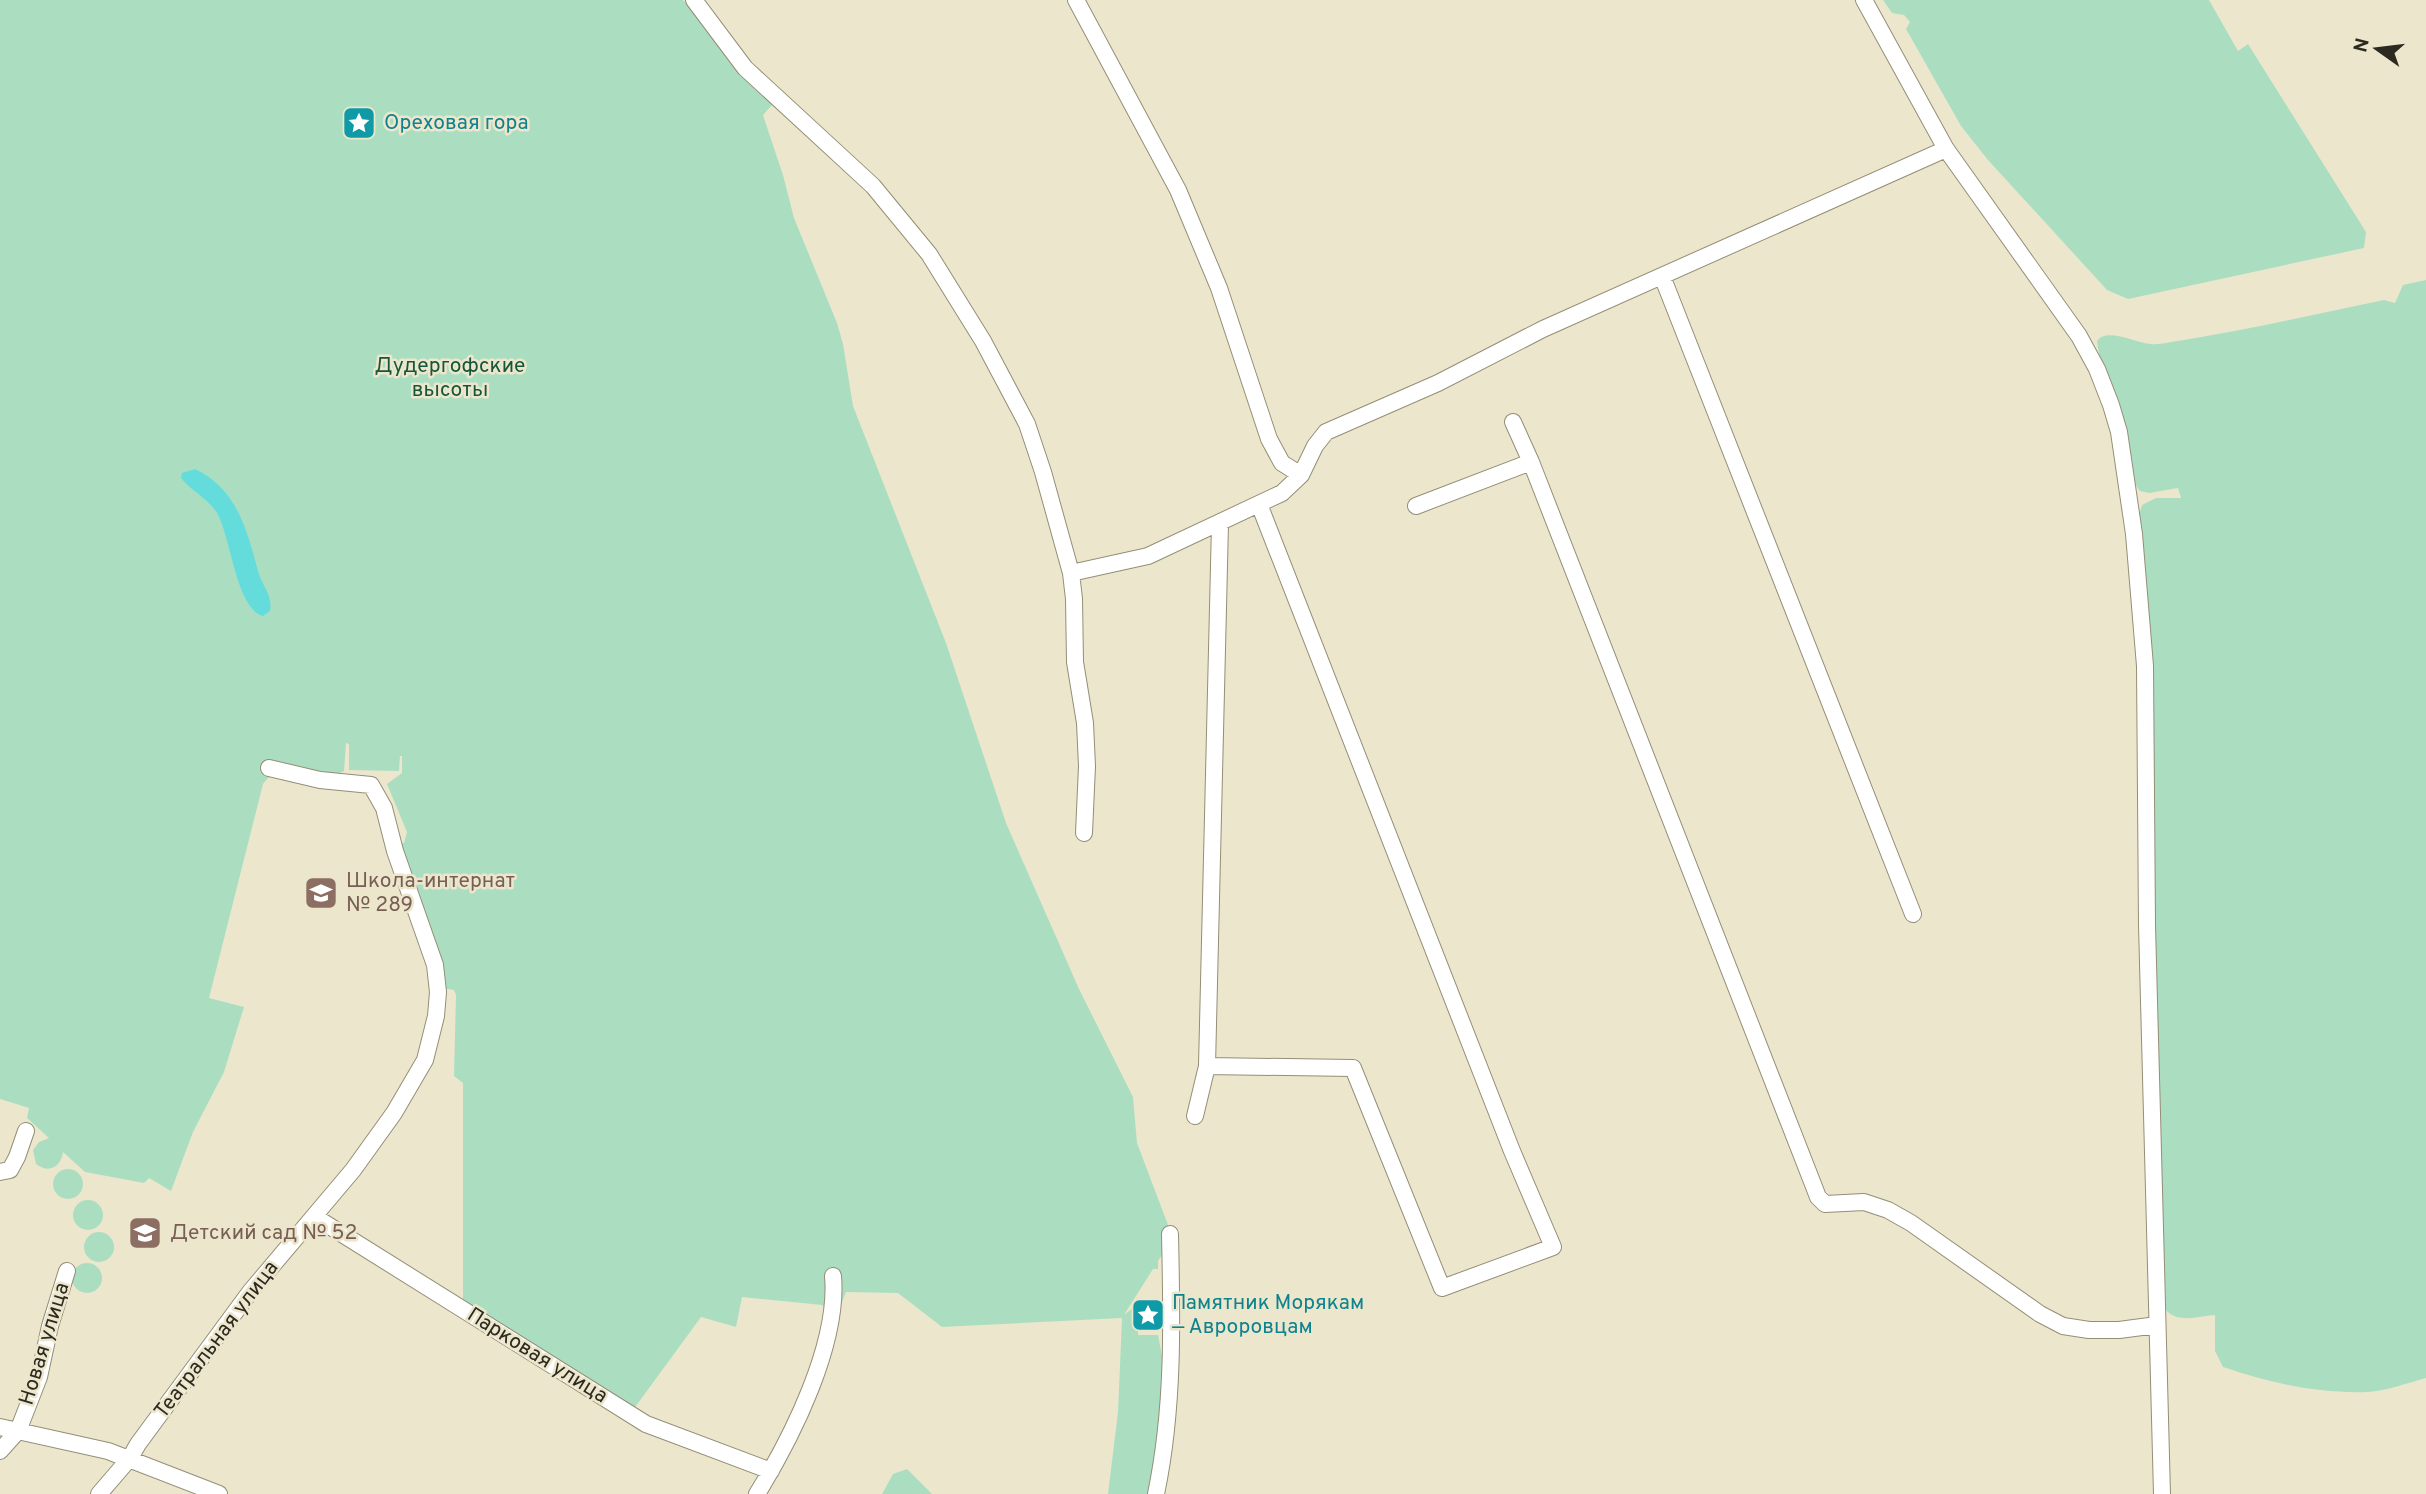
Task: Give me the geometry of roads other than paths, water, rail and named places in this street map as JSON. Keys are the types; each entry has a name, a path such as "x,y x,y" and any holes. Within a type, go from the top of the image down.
{"street":[{"path":"694,0 745,68 873,186 929,254 983,341 1027,424 1071,573 1076,672 1085,723 1087,766 1084,833"},
{"path":"1076,0 1178,190 1219,288 1269,439 1282,463 1301,475"},
{"path":"1864,0 1946,149 2078,336 2097,369 2111,405 2123,456 2134,534 2145,666 2147,925 2162,1494"},
{"path":"1071,573 1148,556 1220,524 1282,493 1301,475 1315,446 1326,432 1438,383 1543,329 1946,149"},
{"path":"1662,276 1913,914"},
{"path":"1513,422 1531,462 1818,1197 1825,1204 1864,1202 1888,1210 1911,1223 2040,1314 2063,1326 2088,1330 2119,1330 2157,1325"},
{"path":"1416,506 1531,462"},
{"path":"1207,1066 1353,1068 1442,1288 1553,1247 1507,1138 1259,504"},
{"path":"1195,1116 1207,1066 1220,524"},
{"name":"Театральная улица","path":"99,1494 130,1458 250,1292 353,1170 394,1113 425,1060 432,1037 438,992 435,965 384,808 371,785 320,780 269,768"},
{"path":"0,1172 9,1170 26,1131"},
{"name":"Парковая улица","path":"315,1217 646,1424 771,1471"},
{"path":"1156,1494 1170,1402 1170,1234"},
{"name":"Новая улица","path":"0,1451 18,1431 38,1377 67,1271"},
{"path":"757,1494 813,1384 829,1329 833,1276"},
{"path":"0,1427 108,1451 211,1493"}],"water":[{"path":"195,469 221,488 238,512 270,600 270,611 263,616 254,611 240,587 217,513 181,478 182,473"}],"place":[{"name":"Ореховая гора","path":"359,123"},
{"name":"Школа-интернат № 289","path":"321,893"},
{"name":"Детский сад № 52","path":"145,1233"},
{"name":"Памятник Морякам — Авроровцам","path":"1148,1315"}],"park label":[{"name":"Дудергофские высоты","path":"450,378"}]}
